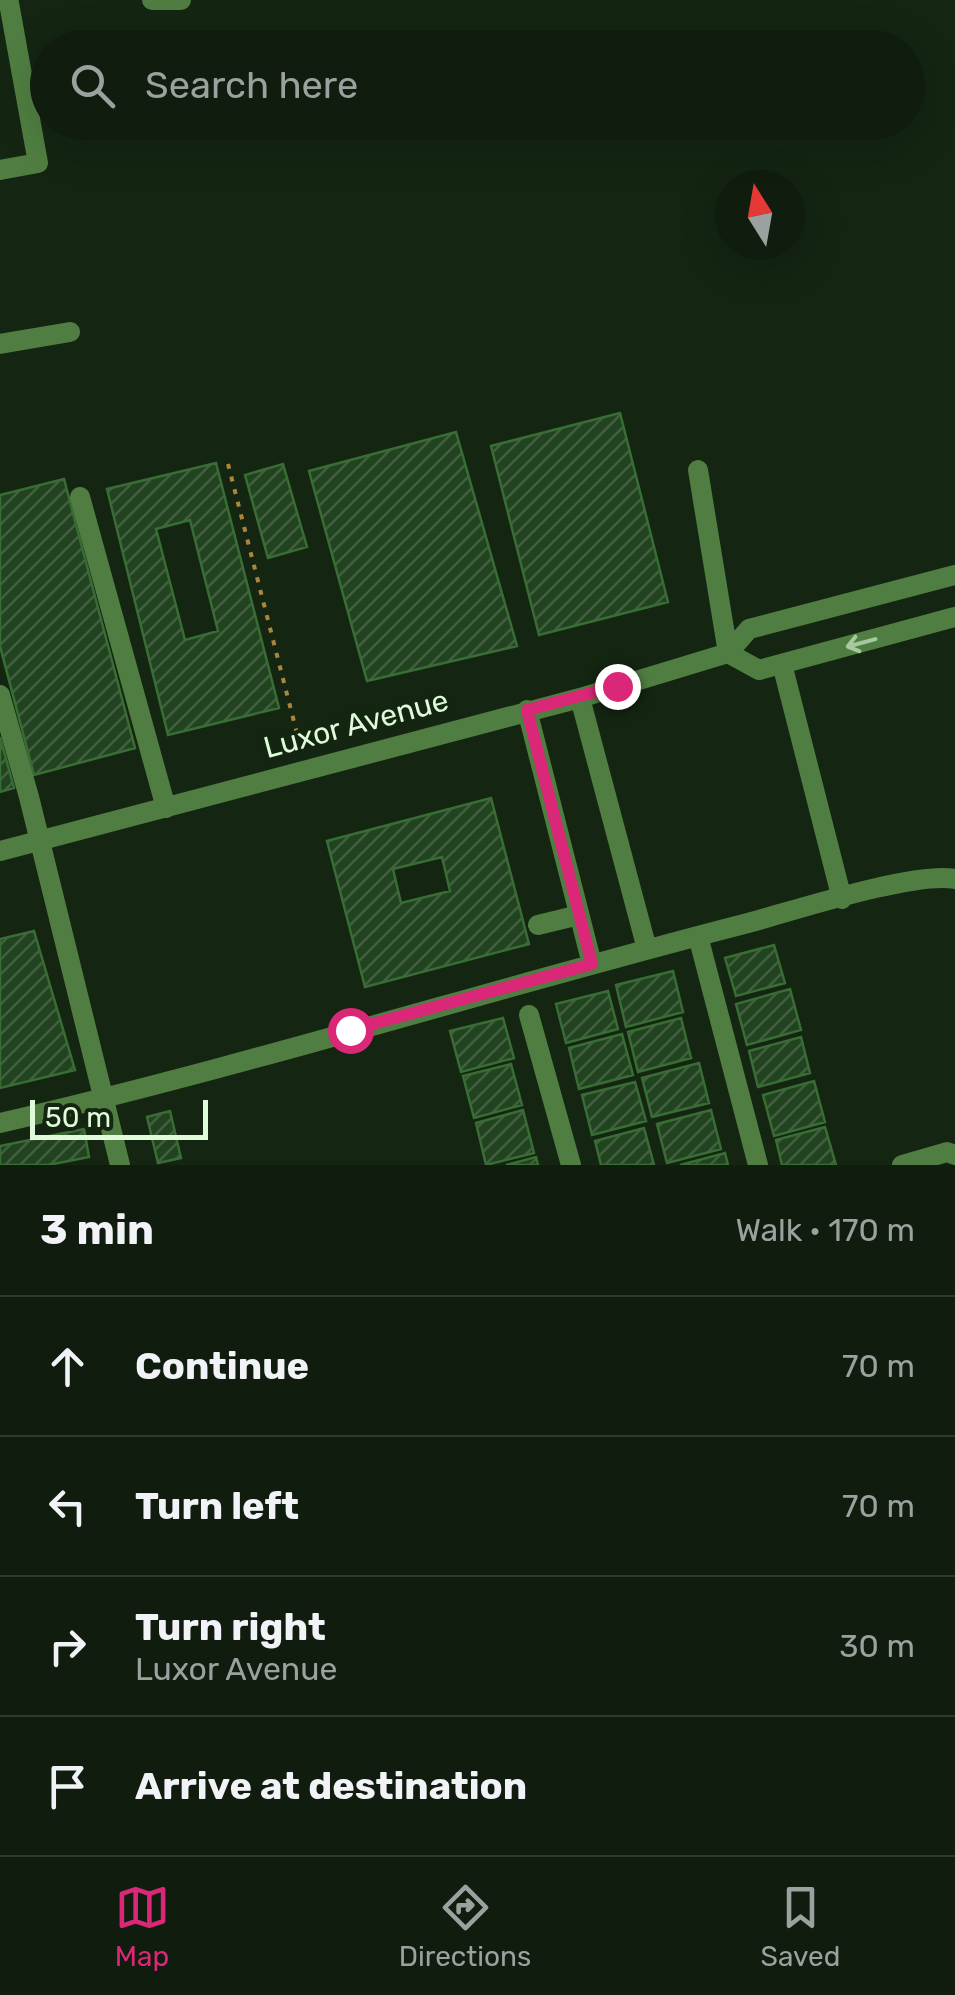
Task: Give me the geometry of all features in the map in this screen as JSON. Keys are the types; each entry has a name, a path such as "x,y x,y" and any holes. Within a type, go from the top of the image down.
{"street":[{"path":"152,0 181,0"},
{"path":"11,2 30,115"},
{"path":"0,170 38,163 34,140"},
{"path":"0,344 70,332"},
{"path":"698,470 728,653 759,670 955,617"},
{"path":"80,497 166,808"},
{"name":"Luxor Avenue","path":"0,851 580,698 728,653 750,629 955,575"},
{"path":"782,664 842,899"},
{"path":"0,695 120,1165"},
{"path":"580,698 647,949"},
{"path":"527,710 592,964"},
{"path":"0,1124 102,1100 647,949 923,878 955,879"},
{"path":"538,925 580,914"},
{"path":"698,936 758,1165"},
{"path":"530,1015 570,1165"},
{"path":"902,1165 948,1152 955,1155"}],"path":[{"path":"228,464 306,768"}],"building":[{"path":"620,413 668,602 539,635 491,446"},
{"path":"456,432 517,646 367,681 309,471"},
{"path":"216,463 279,708 168,735 107,489","holes":["190,520 218,631 185,640 156,529"]},
{"path":"283,464 307,547 268,558 245,475"},
{"path":"64,479 135,748 34,775 0,646 0,495"},
{"path":"0,737 14,788 0,792"},
{"path":"491,798 529,944 365,987 327,841","holes":["442,857 450,891 401,903 393,869"]},
{"path":"34,931 75,1070 0,1088 0,939"},
{"path":"774,945 785,983 736,996 725,958"},
{"path":"673,971 683,1012 626,1027 616,985"},
{"path":"790,989 801,1030 747,1045 736,1004"},
{"path":"608,991 618,1029 566,1043 556,1004"},
{"path":"503,1018 514,1058 461,1072 450,1031"},
{"path":"681,1018 691,1058 638,1072 628,1032"},
{"path":"622,1034 633,1075 579,1089 569,1048"},
{"path":"801,1037 810,1073 758,1087 749,1051"},
{"path":"699,1063 709,1103 652,1117 642,1078"},
{"path":"511,1064 522,1105 474,1118 463,1076"},
{"path":"814,1081 825,1122 774,1136 763,1095"},
{"path":"635,1082 646,1121 592,1135 582,1095"},
{"path":"523,1110 534,1153 486,1165 476,1123"},
{"path":"711,1110 721,1149 667,1163 657,1124"},
{"path":"170,1111 181,1158 158,1163 147,1117"},
{"path":"825,1127 836,1165 782,1165 776,1140"},
{"path":"644,1128 654,1165 601,1165 595,1141"},
{"path":"84,1129 89,1157 48,1165 0,1165 0,1146"},
{"path":"725,1153 728,1165 680,1165"},
{"path":"536,1157 538,1165 506,1165"}],"route":[{"path":"350,1030 592,964 527,710 617,686"}]}
